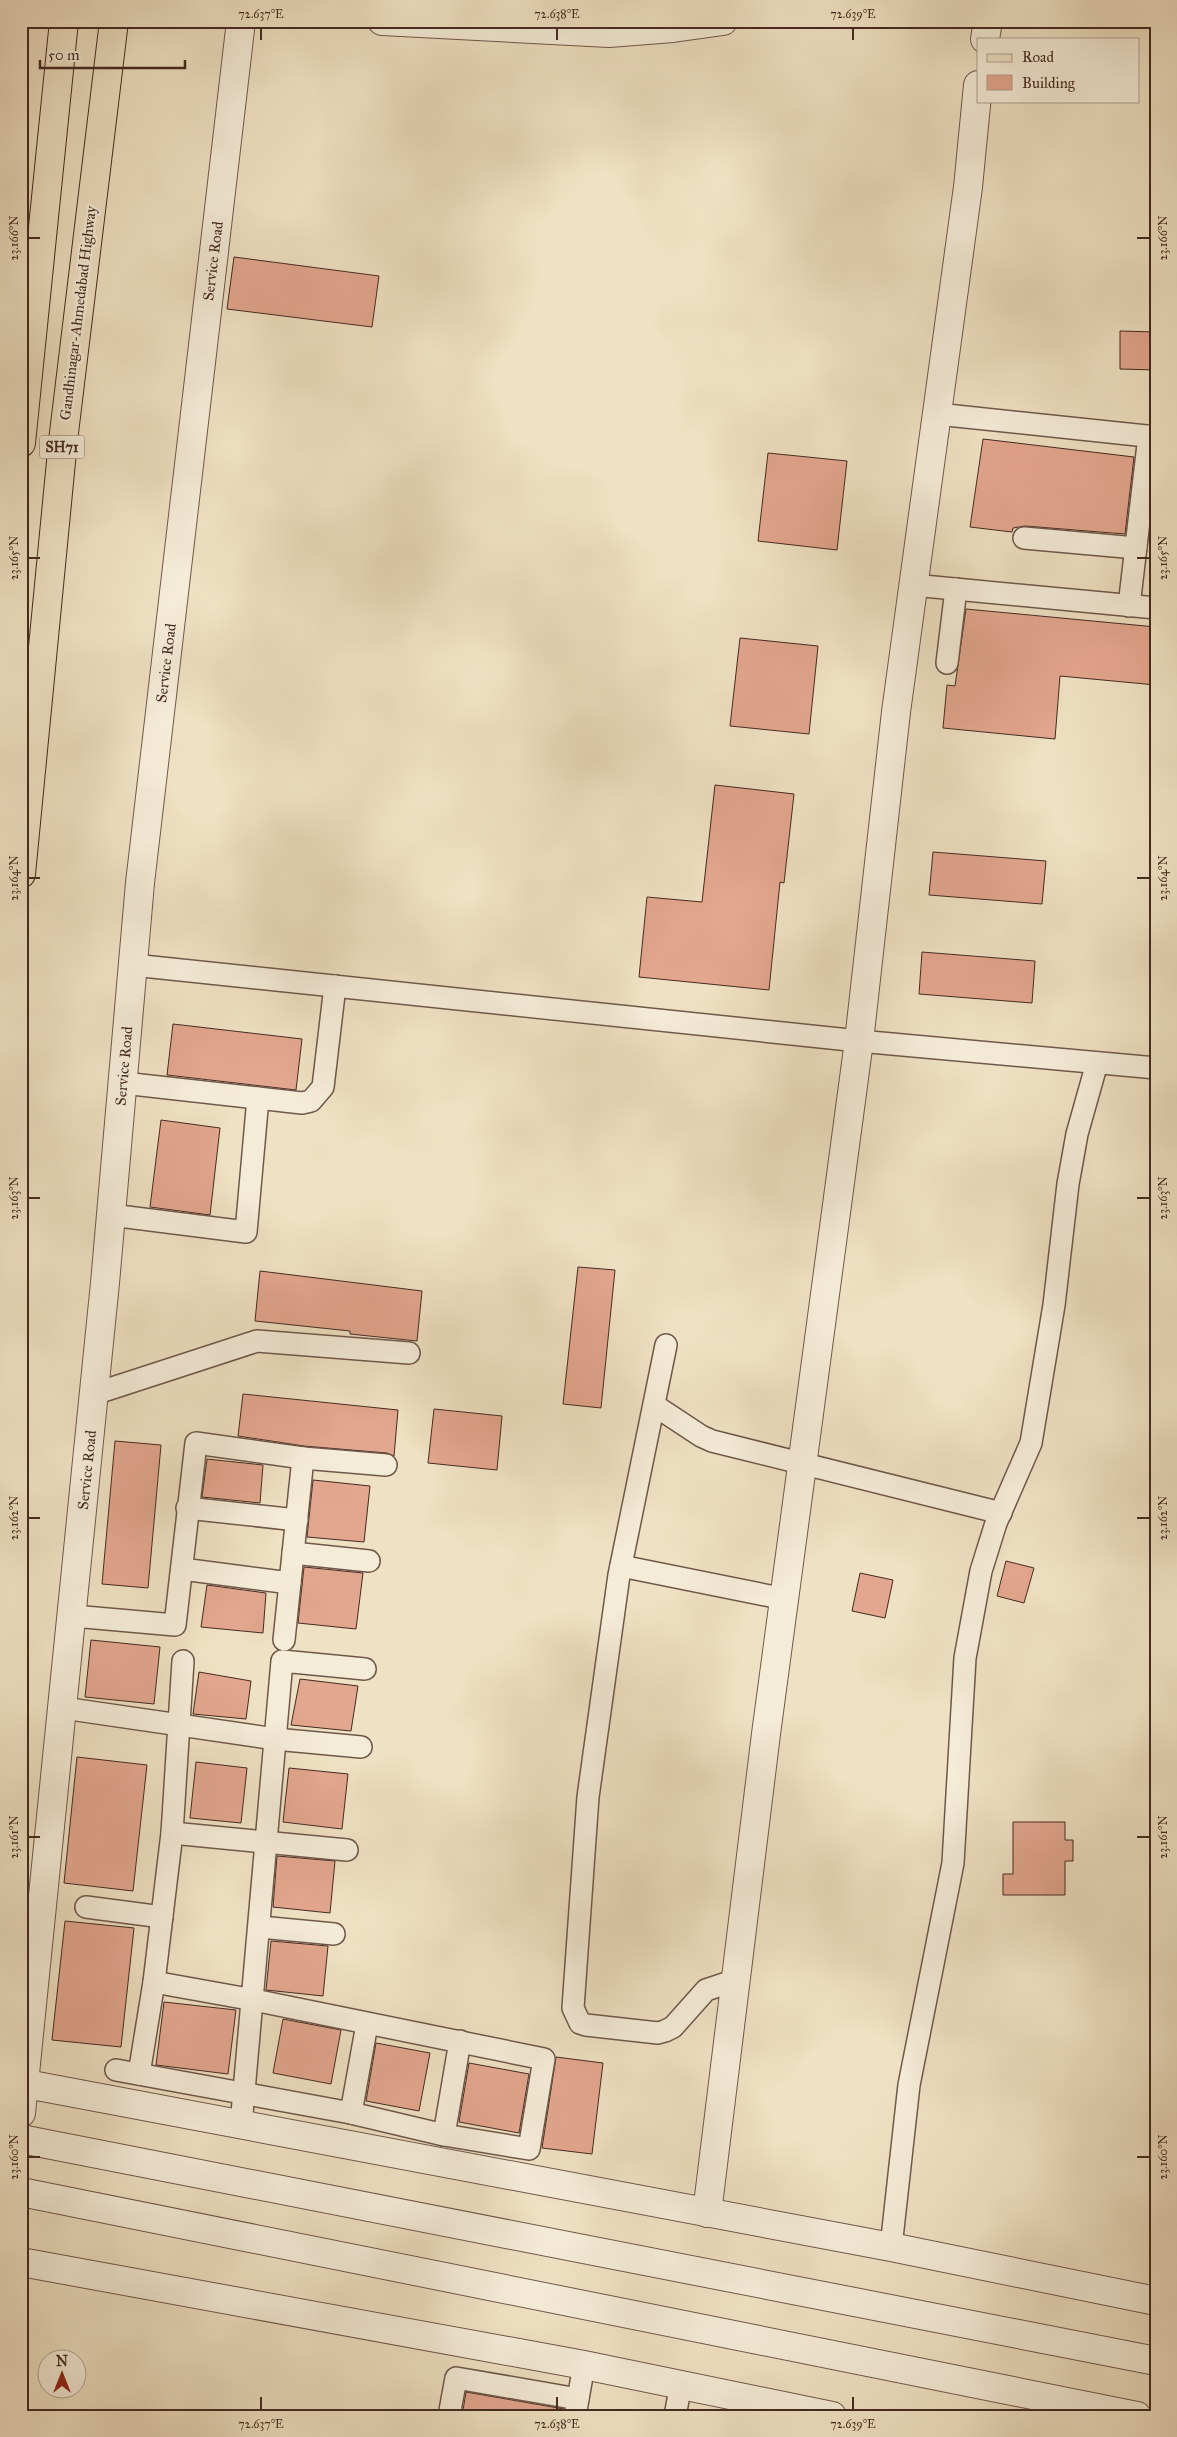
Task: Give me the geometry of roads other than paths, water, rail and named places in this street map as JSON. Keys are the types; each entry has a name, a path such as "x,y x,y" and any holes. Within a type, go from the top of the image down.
{"main road":[{"name":"SH71","path":"21,443 64,21"},
{"name":"Gandhinagar-Ahmedabad Highway","path":"21,874 63,441 114,21"}],"street":[{"name":"Service Road","path":"21,2113 22,2083 63,1708 94,1394 141,873 241,21"},
{"path":"382,21 609,33 673,28 723,21"},
{"path":"985,38 988,21"},
{"path":"706,2213 802,1462 859,1041 896,712 968,187 977,95"},
{"path":"937,414 1152,437 1129,606"},
{"path":"1024,538 1136,548"},
{"path":"913,585 1156,608"},
{"path":"947,664 956,589"},
{"path":"133,965 859,1041 1156,1068"},
{"path":"123,1083 302,1103 311,1101 319,1095 323,1087 335,986"},
{"path":"891,2248 909,2085 953,1863 965,1658 981,1571 1001,1513 1031,1442 1054,1305 1068,1184 1077,1134 1097,1063"},
{"path":"111,1216 246,1232 258,1098"},
{"path":"94,1394 257,1341 409,1353"},
{"path":"666,1345 621,1566 588,1796 573,2008 580,2023 586,2025 658,2032 673,2027 706,1990 736,1980"},
{"path":"654,1405 712,1441 1001,1513"},
{"path":"72,1616 174,1625 196,1444 303,1458 386,1465"},
{"path":"284,1640 303,1458"},
{"path":"187,1508 297,1520"},
{"path":"293,1554 369,1562"},
{"path":"621,1566 785,1599"},
{"path":"182,1569 290,1583"},
{"path":"139,2074 154,1982 172,1833 183,1661"},
{"path":"253,2127 243,2092 254,2000 282,1661 365,1669"},
{"path":"63,1708 275,1739 362,1747"},
{"path":"172,1833 347,1850"},
{"path":"86,1907 162,1917"},
{"path":"260,1927 334,1934"},
{"path":"116,2070 351,2112 444,2135 528,2149 544,2059 254,2000 154,1982"},
{"path":"351,2112 367,2024"},
{"path":"444,2135 460,2041"},
{"path":"22,2083 891,2248 1156,2301"},
{"path":"253,2127 267,2096"},
{"path":"21,2140 1156,2361"},
{"path":"21,2192 1138,2416"},
{"path":"21,2262 680,2384 832,2416"},
{"path":"449,2416 456,2378 577,2408 584,2366"},
{"path":"675,2416 680,2384"}]}
